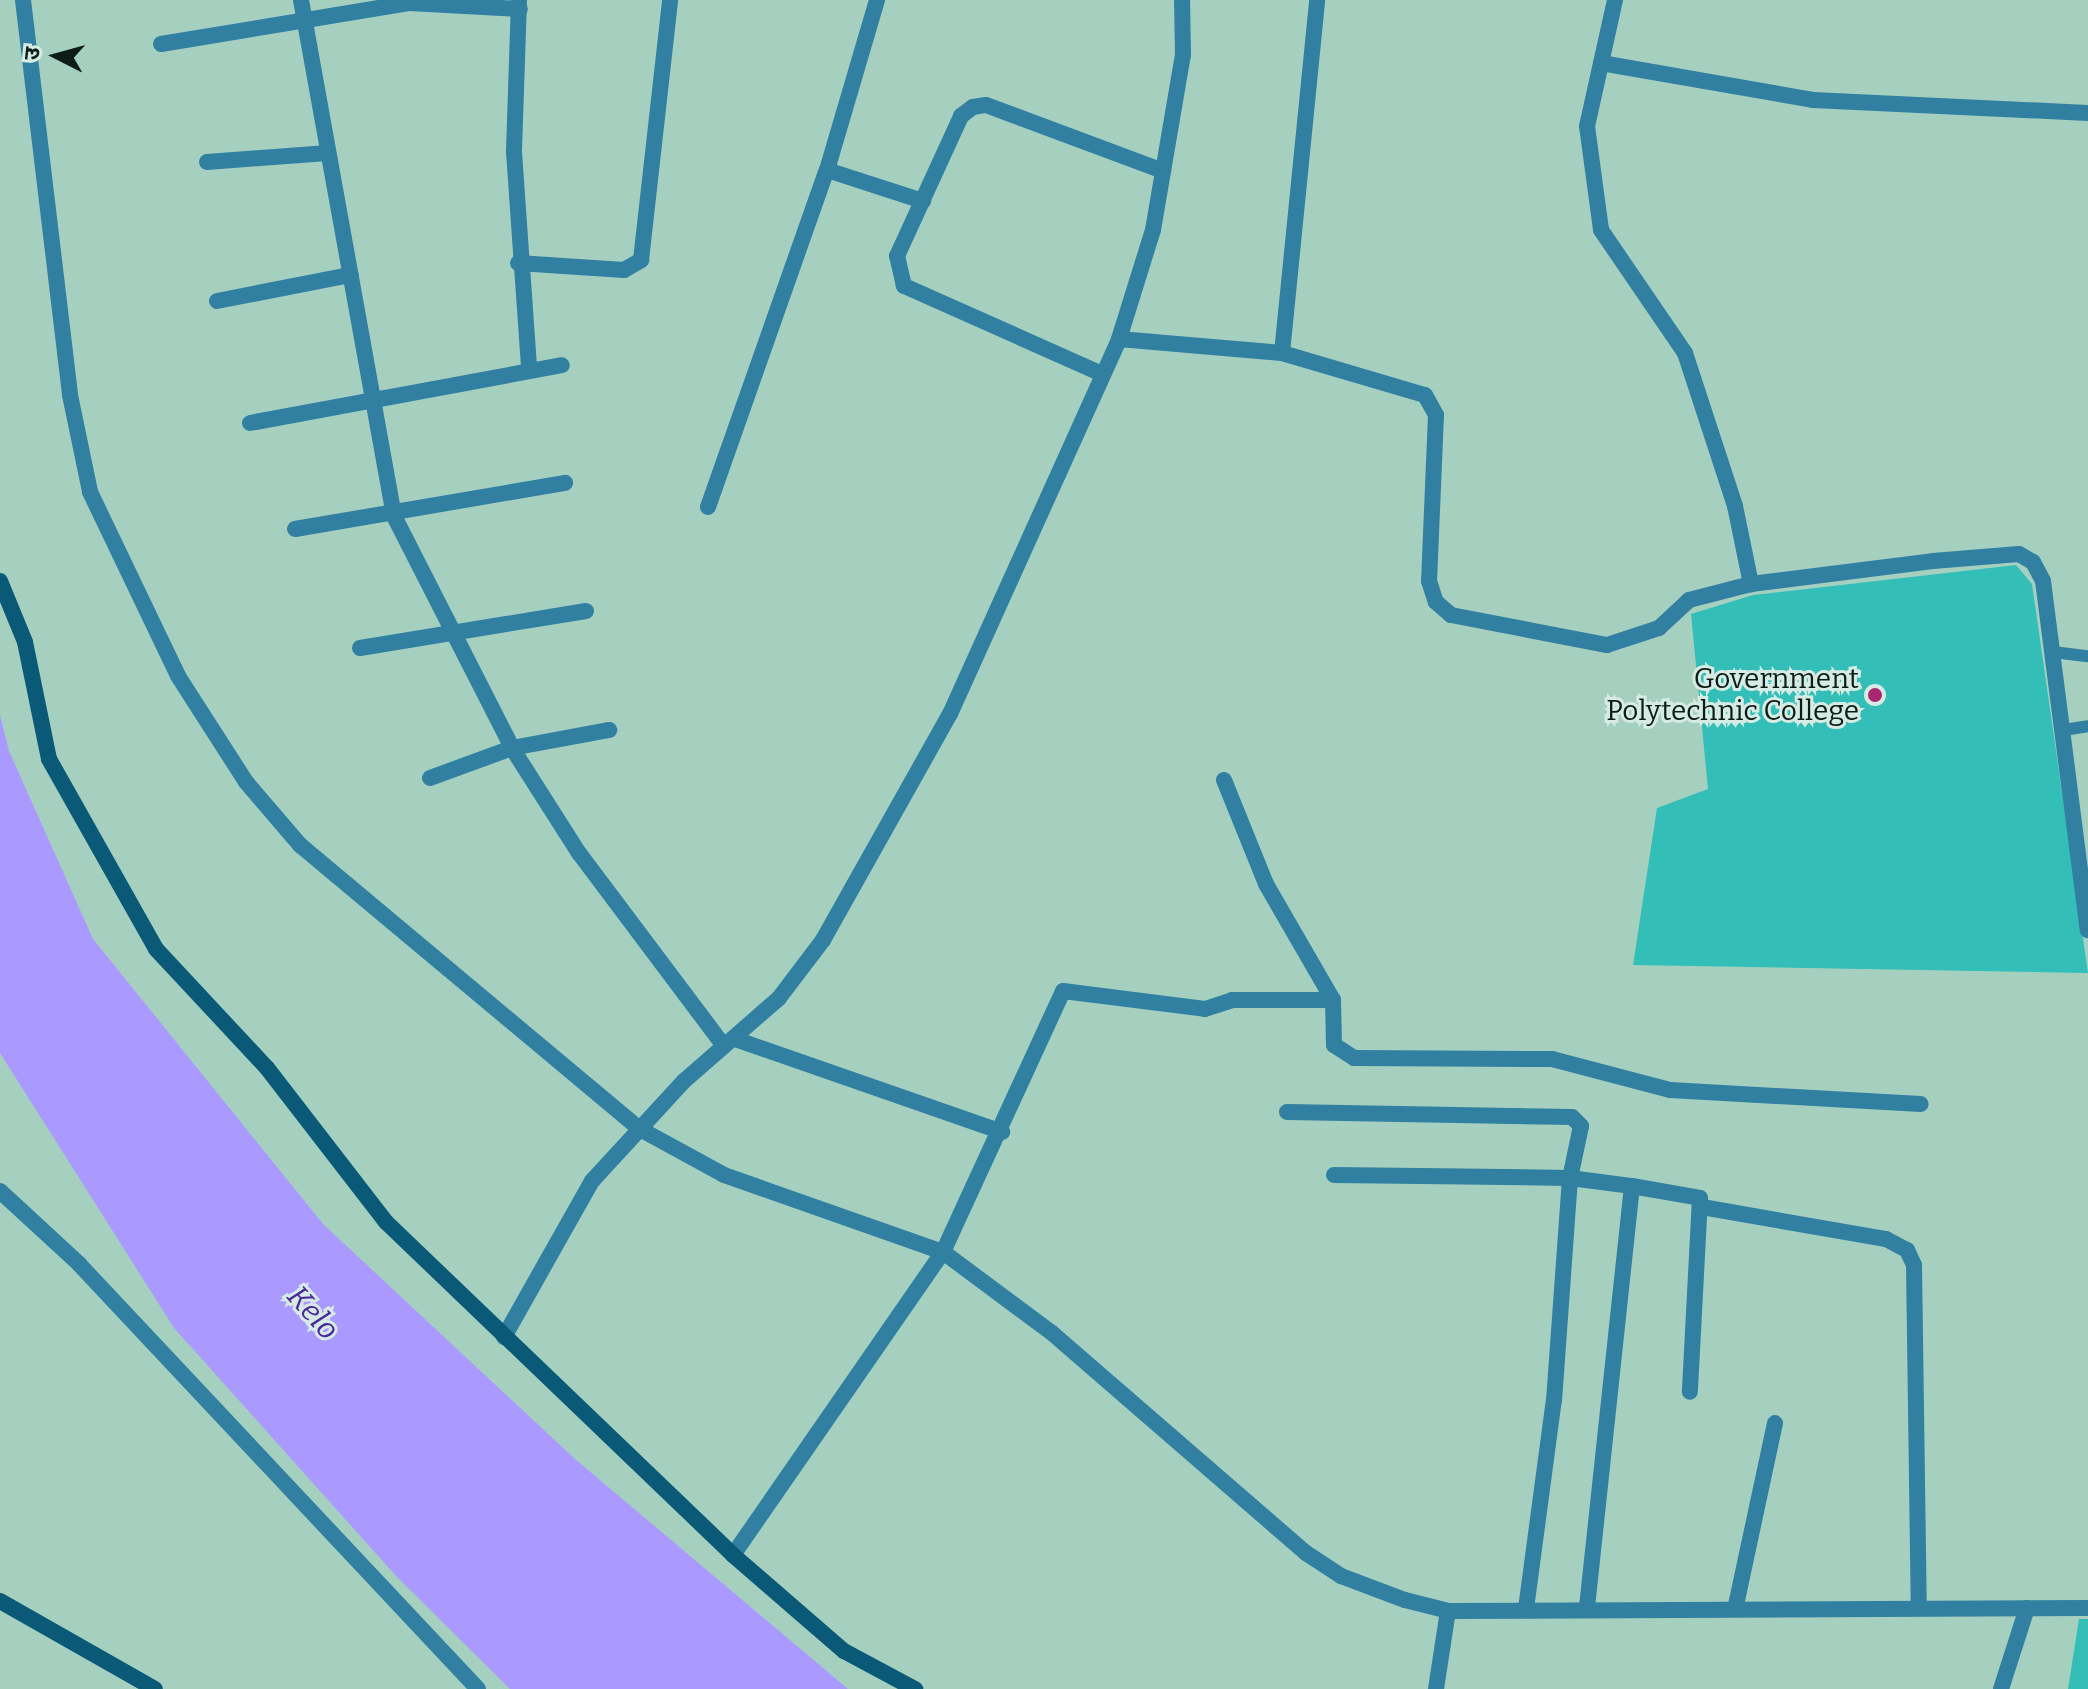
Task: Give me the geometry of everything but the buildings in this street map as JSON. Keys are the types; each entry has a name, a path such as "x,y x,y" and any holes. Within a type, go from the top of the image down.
{"street":[{"path":"23,0 70,395 90,492 178,676 246,782 300,845 640,1129 724,1175 943,1252 1052,1333 1306,1553 1341,1576 1448,1611 1587,1606 1919,1604 2088,1608"},
{"path":"301,0 394,516 446,632 512,748 579,853 730,1042 1002,1132"},
{"path":"518,263 624,270 641,260 670,0"},
{"path":"708,507 827,170 877,0"},
{"path":"504,1337 592,1181 640,1129 779,998 823,940 913,781 1119,339 1163,171 1183,55 1182,0"},
{"path":"1282,353 1317,0"},
{"path":"1615,0 1601,63 1587,166 1601,230 1685,353 1735,506 1751,584"},
{"path":"161,44 409,3 520,4 518,263 529,369"},
{"path":"1601,63 1813,100 2088,113"},
{"path":"1102,374 904,286 897,256 961,116 986,105 1163,171"},
{"path":"207,162 328,153"},
{"path":"827,170 923,201"},
{"path":"217,301 350,275"},
{"path":"1119,339 1282,353 1425,395 1436,415 1429,581 1436,602 1451,615 1607,645 1659,628 1689,600 1751,584 2019,554 2043,581 2088,930"},
{"path":"250,423 562,365"},
{"path":"295,529 394,516 565,483"},
{"path":"0,581 25,642 49,759 156,949 267,1068 386,1222 733,1555 844,1651 915,1689"},
{"path":"360,648 586,611"},
{"path":"430,778 512,748 609,730"},
{"path":"1224,780 1266,884 1333,1000 1334,1045 1354,1058 1552,1059 1670,1090 1921,1104"},
{"path":"733,1555 943,1252 1002,1132 1063,991 1205,1009 1232,1000 1333,1000"},
{"path":"1287,1112 1572,1117 1581,1126 1570,1178 1554,1399 1526,1610"},
{"path":"1334,1175 1570,1178 1691,1192 1702,1207 1690,1392"},
{"path":"1587,1606 1632,1186"},
{"path":"0,1191 79,1264 478,1689"},
{"path":"1702,1207 1886,1239 1907,1250 1914,1265 1919,1604"},
{"path":"1736,1605 1775,1423"},
{"path":"0,1601 155,1689"},
{"path":"2001,1689 2027,1608"},
{"path":"1436,1689 1448,1611"}],"lane":[{"path":"2053,652 2088,656"},
{"path":"2064,730 2088,726"}],"water":[{"name":"Kelo","path":"0,715 9,751 93,939 323,1224 575,1459 848,1689 510,1689 397,1577 174,1328 0,1053"}],"place":[{"name":"Government Polytechnic College","path":"1875,695"}]}
